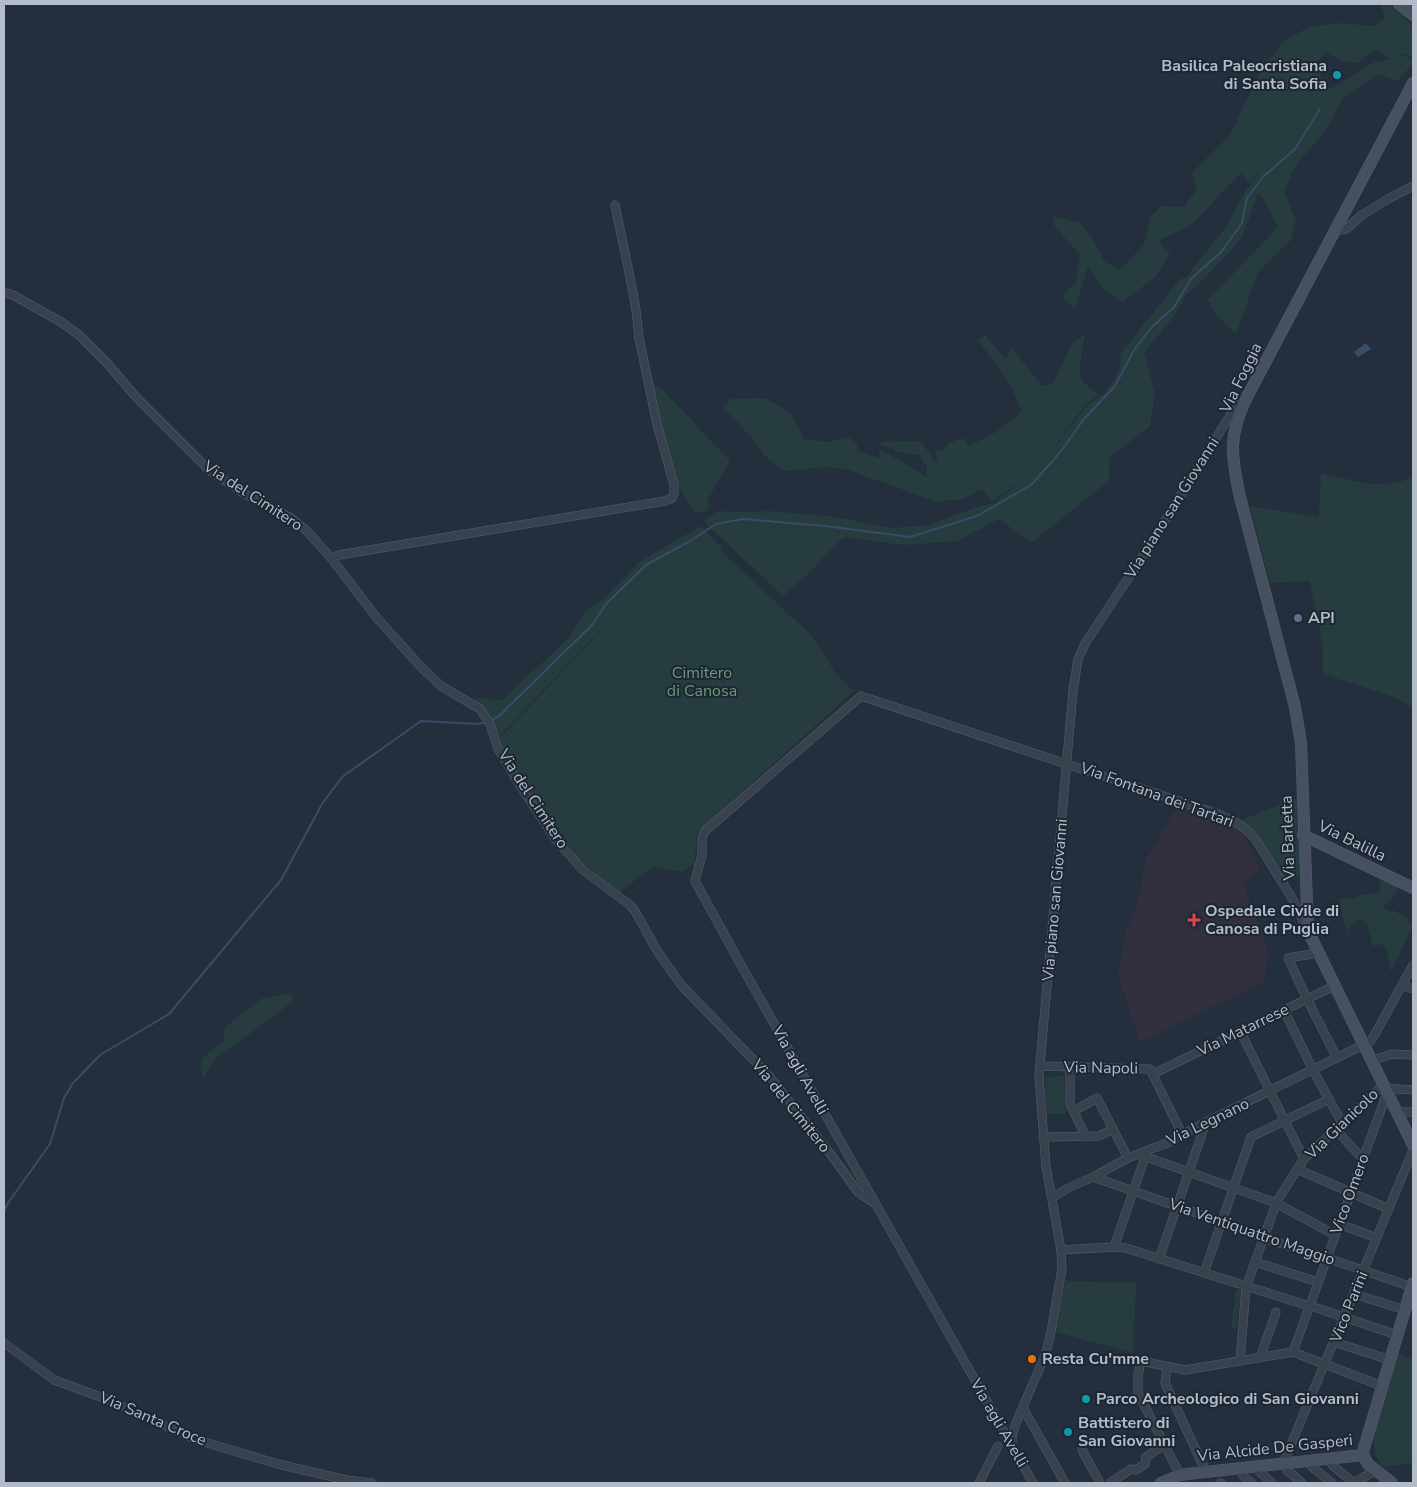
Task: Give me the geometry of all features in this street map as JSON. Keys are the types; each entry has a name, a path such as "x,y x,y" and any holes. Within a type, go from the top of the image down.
{"main road":[{"path":"1399,4 1412,13"},
{"name":"Via Foggia","path":"1301,744 1295,707 1260,576 1234,468 1233,445 1235,426 1247,397 1413,83"},
{"name":"Via Barletta","path":"1301,744 1308,931"},
{"name":"Via Balilla","path":"1303,835 1413,888"},
{"path":"1308,931 1413,1144"},
{"path":"1392,1483 1368,1464 1363,1455 1412,1289"},
{"name":"Via Alcide De Gasperi","path":"1161,1483 1180,1476 1206,1472 1363,1455"}],"street":[{"path":"1336,229 1346,229 1362,215 1413,186"},
{"path":"331,558 339,555 664,501 672,498 674,485 657,424 615,205"},
{"name":"Via del Cimitero","path":"4,292 13,295 61,322 79,335 106,362 136,397 210,471 245,494 291,518 307,531 331,558 377,618 421,667 441,686 480,709 488,721 498,749 556,840 583,870 630,905 656,949 681,985 770,1077 858,1192 876,1204"},
{"name":"Via piano san Giovanni","path":"1012,1444 1013,1430 1042,1363 1051,1332 1062,1269 1061,1250 1046,1166 1040,1100 1040,1066 1073,692 1078,660 1086,642 1152,542 1229,417 1247,397"},
{"name":"Via Fontana dei Tartari","path":"861,696 1068,763 1218,814 1236,822 1256,840 1295,903 1308,931"},
{"name":"Via agli Avelli","path":"861,696 705,831 702,838 702,855 695,881 1033,1483"},
{"path":"1318,953 1288,958 1337,1058"},
{"path":"1364,1046 1374,1036 1413,965"},
{"path":"1402,985 1413,989"},
{"name":"Via Matarrese","path":"1153,1074 1334,986"},
{"path":"1284,1010 1313,1070 1342,1123"},
{"path":"1240,1031 1304,1159"},
{"name":"Via Legnano","path":"1052,1198 1128,1158 1141,1156 1206,1122 1364,1046"},
{"path":"1371,1061 1392,1054 1413,1055"},
{"name":"Via Napoli","path":"1040,1066 1150,1069 1182,1134"},
{"path":"1070,1067 1070,1104 1086,1137"},
{"path":"1385,1089 1413,1090"},
{"name":"Via Gianicolo","path":"1240,1361 1246,1287 1276,1203 1304,1159 1335,1129 1385,1089"},
{"name":"Vico Omero","path":"1293,1352 1313,1307 1318,1282 1385,1089"},
{"path":"1074,1111 1097,1098 1128,1158"},
{"path":"1204,1273 1251,1137 1329,1099"},
{"path":"1396,1112 1413,1112"},
{"path":"1159,1259 1206,1122"},
{"path":"1044,1137 1099,1136 1113,1129"},
{"path":"1335,1129 1362,1158"},
{"name":"Vico Parini","path":"1283,1464 1413,1150"},
{"path":"1114,1246 1133,1191 1141,1156 1276,1203 1335,1235"},
{"path":"1297,1170 1389,1209"},
{"name":"Via Ventiquattro Maggio","path":"1093,1177 1264,1238 1364,1270 1412,1289"},
{"path":"1339,1224 1377,1238"},
{"path":"1061,1250 1114,1246 1126,1248 1397,1335"},
{"path":"1255,1262 1318,1282"},
{"path":"1354,1294 1405,1310"},
{"path":"1260,1358 1276,1312"},
{"path":"1334,1342 1390,1360"},
{"name":"Via Santa Croce","path":"4,1343 54,1380 109,1400 194,1439 278,1464 346,1480 372,1483"},
{"path":"1180,1476 1138,1393 1138,1375 1141,1361 1185,1370 1293,1352 1382,1386"},
{"path":"1167,1367 1164,1383 1206,1472"},
{"path":"1023,1408 1065,1483"},
{"path":"1110,1483 1130,1469 1136,1470 1146,1464 1146,1457 1164,1445"},
{"path":"979,1483 998,1446"},
{"path":"1082,1450 1100,1483"},
{"path":"1331,1459 1332,1465 1355,1483 1377,1470"},
{"path":"1311,1461 1312,1467 1332,1483"},
{"path":"1283,1464 1302,1483"},
{"path":"1254,1467 1272,1483"},
{"path":"1240,1468 1243,1476 1252,1483"}],"shaded area":[{"name":"Ospedale Civile di Canosa di Puglia","path":"1178,805 1230,824 1245,836 1260,870 1243,884 1268,950 1264,982 1140,1042 1118,974 1126,931 1136,909 1146,860"}],"green space":[{"path":"1381,4 1391,6 1413,27 1413,59 1405,53 1390,58 1404,55 1413,60 1413,64 1397,81 1380,74 1343,98 1325,131 1296,165 1284,191 1296,221 1291,240 1258,272 1236,334 1215,313 1208,300 1278,227 1264,199 1258,193 1242,238 1203,280 1187,294 1172,319 1144,352 1155,394 1150,426 1109,458 1109,481 1031,543 999,519 957,541 903,545 845,537 783,596 703,521 717,511 768,511 829,516 892,528 929,525 974,508 994,503 1035,470 992,502 982,489 961,500 947,500 939,503 846,469 825,467 783,471 765,456 753,439 723,407 731,399 765,398 791,413 804,439 829,442 849,437 857,444 858,451 880,458 879,448 927,477 927,467 919,455 898,452 878,444 882,442 920,441 935,463 938,463 935,451 943,451 949,443 964,438 969,446 996,432 1022,411 1011,386 978,340 985,335 1006,360 1011,347 1042,386 1053,384 1072,344 1085,334 1079,369 1082,381 1099,395 1086,404 1041,465 1087,405 1104,394 1119,372 1121,353 1179,280 1186,277 1227,226 1241,198 1301,109 1250,183 1241,173 1190,226 1158,241 1170,254 1155,277 1123,302 1104,289 1088,266 1075,309 1062,296 1076,282 1080,255 1055,227 1053,216 1080,223 1092,237 1104,261 1118,269 1127,263 1144,244 1150,217 1161,206 1184,207 1197,189 1192,173 1230,135 1262,68 1284,41 1309,27 1337,23 1374,26 1385,18","holes":["1375,49 1389,59 1372,63 1331,89 1323,85 1317,61 1327,53 1344,61 1358,63"]},
{"path":"652,384 665,392 730,461 708,499 709,509 705,512 696,513 677,485"},
{"path":"1321,473 1368,484 1397,483 1413,477 1413,708 1391,696 1323,674 1323,646 1310,581 1270,583 1250,506 1319,517"},
{"name":"Cimitero di Canosa","path":"701,526 723,549 720,550 809,633 835,673 854,691 701,829 696,836 695,864 681,872 653,866 620,892 587,866 573,852 538,806 498,740 661,567 497,739 474,701 475,698 502,700 568,639 585,612 605,597 639,562"},
{"path":"1297,798 1299,877 1282,882 1239,821"},
{"path":"1379,879 1398,887 1393,898 1383,906 1386,910 1392,912 1392,910 1408,918 1407,921 1413,925 1391,972 1387,951 1382,944 1373,946 1366,921 1363,923 1361,918 1347,929 1350,934 1347,935 1339,899 1357,898 1356,896 1381,892"},
{"path":"290,993 294,1001 215,1059 205,1078 201,1074 202,1059 224,1040 225,1027 263,998"},
{"path":"1064,1076 1065,1114 1047,1114 1045,1077"},
{"path":"1065,1281 1136,1283 1133,1353 1056,1332"},
{"path":"1241,1290 1236,1329 1231,1329 1236,1291"},
{"path":"1398,1353 1413,1360 1413,1463 1382,1467 1376,1456 1373,1436"}],"water":[{"path":"1366,343 1371,349 1358,357 1354,352"}],"waterway":[{"path":"491,720 498,717 593,624 606,604 646,565 690,541 716,524 743,519 825,526 910,537 977,516 1031,485 1058,455 1084,419 1115,386 1134,350 1152,327 1174,307 1191,279 1221,252 1242,223 1247,198 1263,177 1295,149 1320,109"},
{"path":"4,1212 8,1203 50,1144 64,1098 73,1083 100,1055 169,1014 281,880 322,804 342,777 421,721 478,724 487,722"}],"place":[{"name":"Basilica Paleocristiana di Santa Sofia","path":"1337,75"},
{"name":"API","path":"1298,618"},
{"name":"Ospedale Civile di Canosa di Puglia","path":"1194,920"},
{"name":"Resta Cu'mme","path":"1032,1359"},
{"name":"Parco Archeologico di San Giovanni","path":"1086,1399"},
{"name":"Battistero di San Giovanni","path":"1068,1432"}]}
